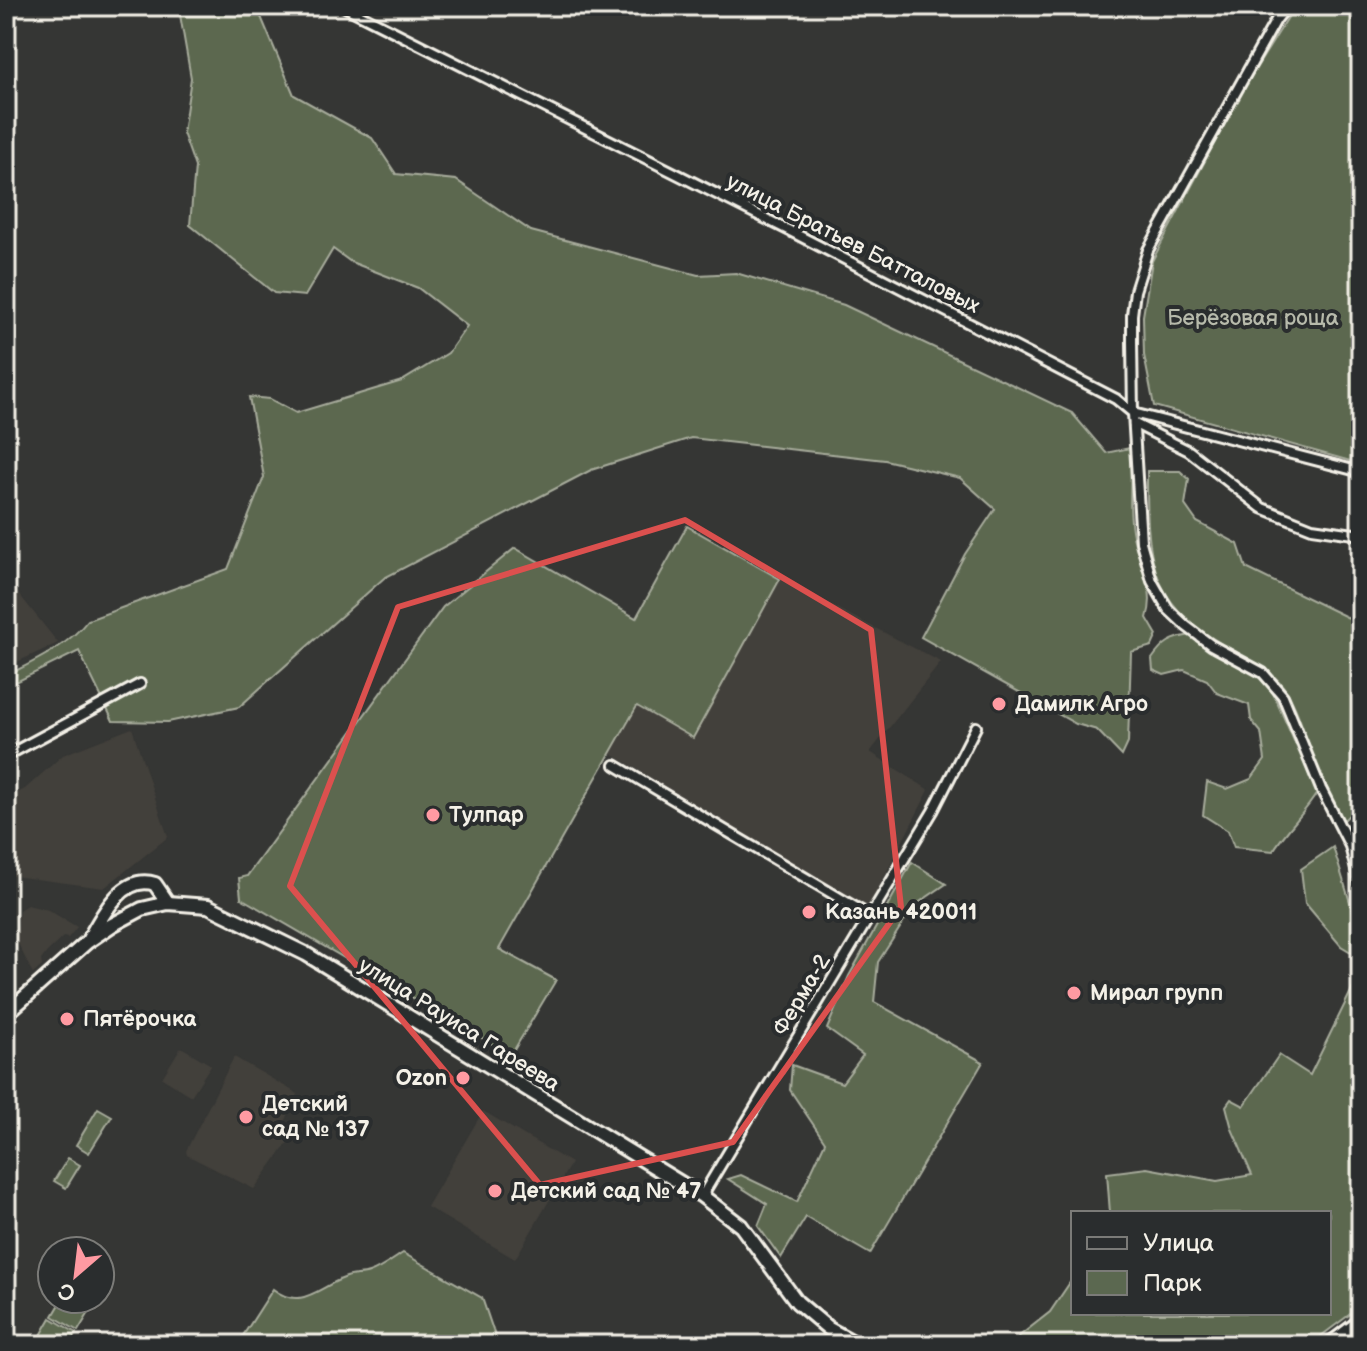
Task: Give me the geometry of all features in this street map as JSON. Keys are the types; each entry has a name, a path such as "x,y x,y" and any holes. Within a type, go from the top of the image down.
{"street":[{"name":"улица Братьев Батталовых","path":"343,6 792,232 1116,399 1133,413 1361,472"},
{"path":"1287,6 1276,20 1148,250 1135,291 1132,315 1133,413 1141,542 1152,581 1168,609 1211,645 1263,673 1283,696 1321,789 1350,846 1361,890"},
{"path":"1135,424 1189,451 1262,508 1312,528 1361,535"},
{"path":"6,756 140,684"},
{"name":"Ферма-2","path":"702,1196 933,811 976,727"},
{"path":"615,765 870,916"},
{"path":"87,942 115,897 136,885 147,881 155,884 168,903"},
{"name":"улица Рауиса Гареева","path":"6,1014 87,942 142,909 168,903 208,906 306,954 702,1196 741,1226 797,1302 829,1329 858,1345"},
{"path":"1333,1343 1361,1321"}],"highlighted area":[{"path":"685,520 871,630 901,907 733,1142 540,1185 290,886 398,607"}],"shaded area":[{"path":"6,578 58,643 6,667"},
{"path":"780,579 941,662 870,752 929,790 868,908 610,753 637,706 693,737"},
{"path":"132,728 168,837 104,888 6,875 6,799 25,789 63,755"},
{"path":"27,905 48,910 77,927 68,938 63,937 47,952 41,960 42,966 33,974 16,939 19,910"},
{"path":"181,1047 211,1065 191,1096 162,1078"},
{"name":"Детский сад № 137","path":"234,1057 298,1094 283,1126 295,1133 254,1189 187,1155 186,1151"},
{"name":"Детский сад № 47","path":"483,1111 571,1163 515,1259 427,1207"}],"green space":[{"path":"175,6 254,6 294,95 372,138 396,174 456,180 531,231 698,275 736,273 844,305 1072,413 1106,453 1130,448 1132,532 1149,590 1147,618 1157,635 1152,646 1131,652 1128,743 1122,756 1097,730 1076,724 921,637 965,554 995,509 960,478 885,460 691,438 591,470 384,578 239,707 168,722 113,721 79,651 6,687 6,676 61,645 88,620 228,569 264,477 249,397 270,399 296,413 402,381 448,353 467,326 418,288 351,262 333,249 305,296 274,293 190,225 195,167 183,133 191,78 179,9"},
{"name":"Берёзовая роща","path":"1295,6 1361,6 1361,464 1154,406 1144,355 1143,316 1152,261 1242,91"},
{"path":"1147,471 1180,471 1189,479 1185,505 1197,522 1238,544 1246,568 1361,624 1361,814 1349,815 1343,821 1321,776 1295,708 1278,680 1197,628 1178,610 1165,591 1151,550"},
{"name":"Тулпар","path":"687,526 780,579 693,738 637,706 499,949 556,980 511,1055 241,898 239,878 247,876 443,607 515,548 636,618"},
{"path":"1192,635 1269,684 1317,793 1273,851 1234,847 1228,831 1203,815 1207,782 1227,789 1251,779 1265,760 1261,732 1251,720 1249,705 1217,693 1207,680 1184,670 1164,675 1153,670 1152,659 1164,645 1173,639"},
{"path":"1333,847 1361,938 1361,958 1341,946 1305,903 1301,869"},
{"path":"912,862 946,884 914,906 878,962 874,1002 983,1062 870,1254 806,1217 781,1258 758,1226 767,1204 728,1179 741,1175 797,1202 825,1142 790,1090 792,1065 842,1083 863,1055 827,1029 849,976"},
{"path":"1361,971 1361,1306 1309,1345 1008,1345 1050,1312 1071,1281 1071,1315 1331,1315 1331,1211 1110,1211 1107,1173 1147,1168 1217,1181 1252,1175 1232,1129 1226,1106 1231,1099 1244,1106 1279,1055 1310,1075"},
{"path":"98,1108 112,1116 89,1153 76,1145"},
{"path":"68,1158 80,1165 66,1188 54,1181"},
{"path":"403,1253 482,1298 498,1345 237,1345 273,1289 292,1298 301,1298 347,1277 373,1271"},
{"path":"54,1315 88,1315 78,1331"},
{"path":"51,1318 76,1333 69,1345 36,1344"}],"place":[{"name":"Дамилк Агро","path":"999,704"},
{"name":"Тулпар","path":"433,815"},
{"name":"Казань 420011","path":"809,912"},
{"name":"Мирал групп","path":"1074,993"},
{"name":"Пятёрочка","path":"67,1019"},
{"name":"Ozon","path":"463,1078"},
{"name":"Детский сад № 137","path":"246,1117"},
{"name":"Детский сад № 47","path":"495,1191"}]}
